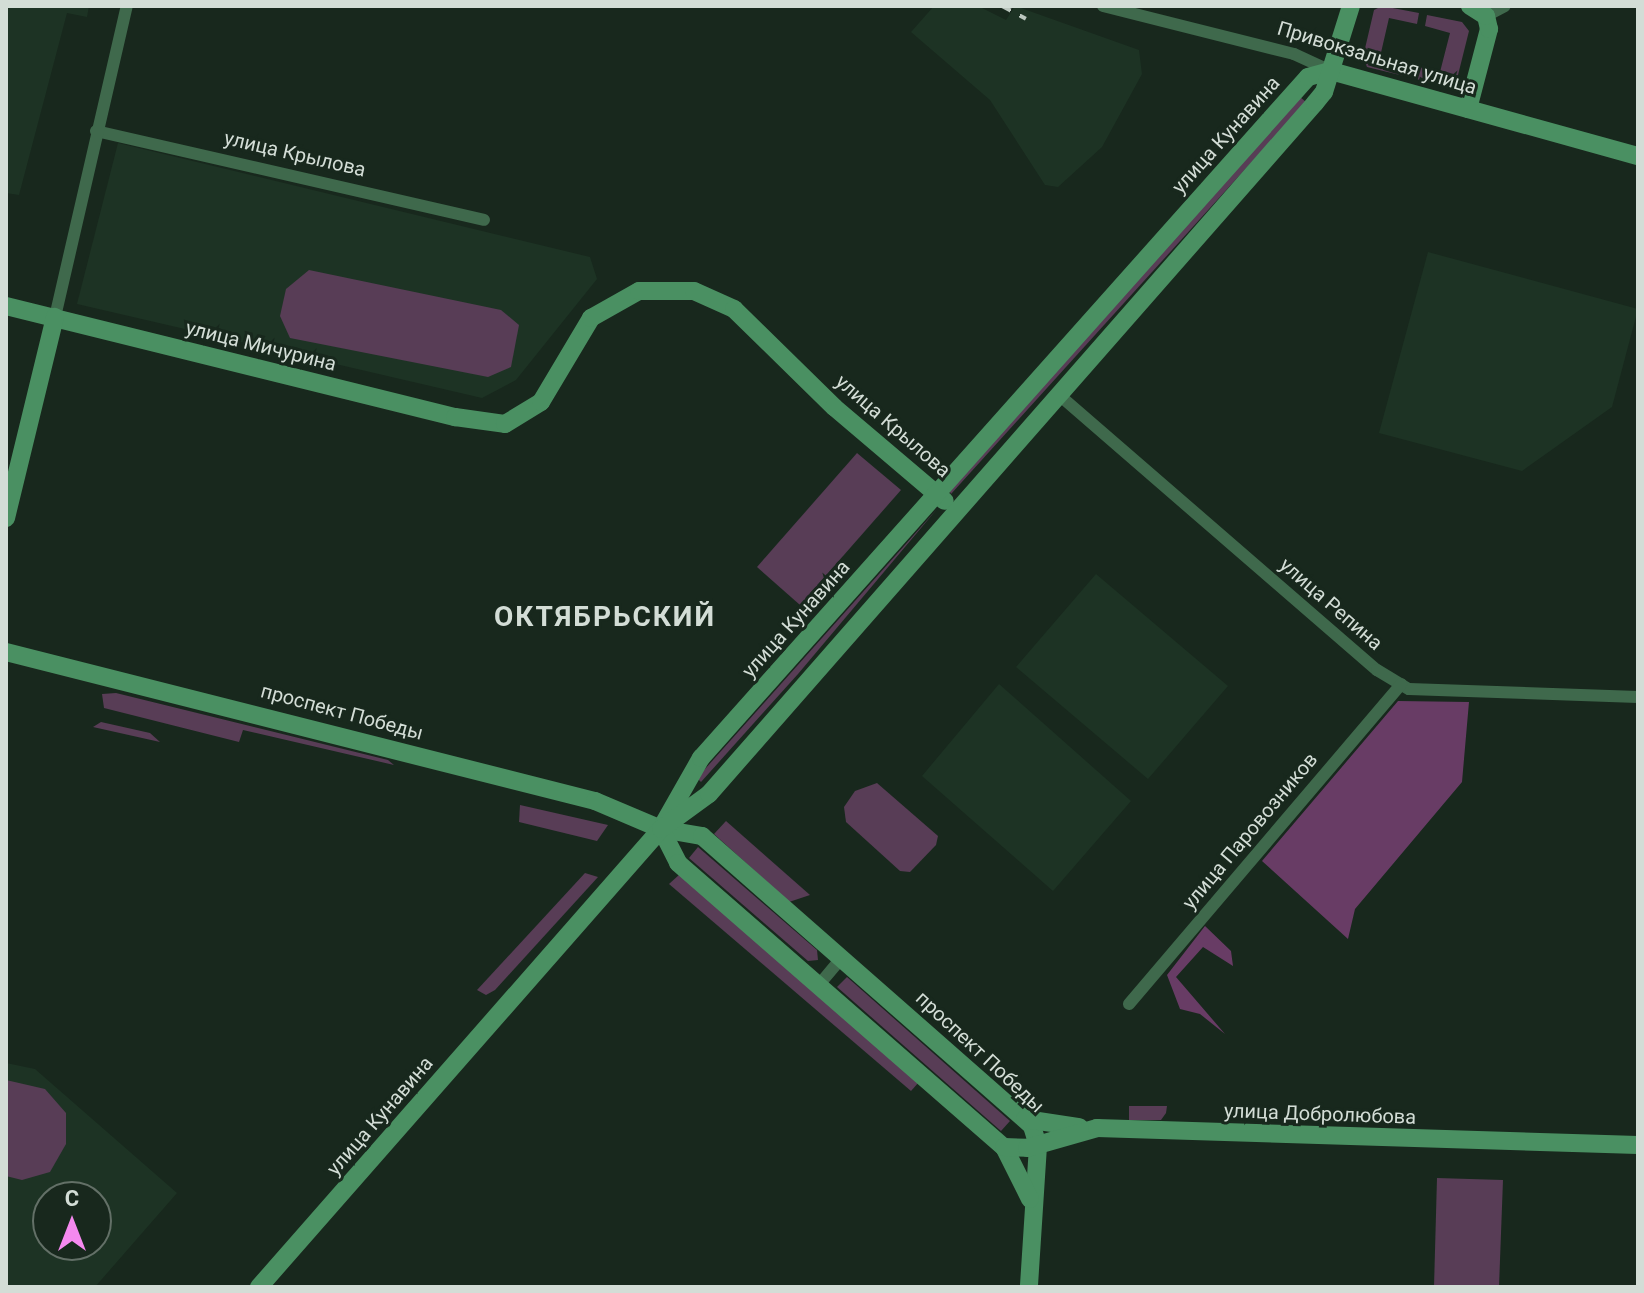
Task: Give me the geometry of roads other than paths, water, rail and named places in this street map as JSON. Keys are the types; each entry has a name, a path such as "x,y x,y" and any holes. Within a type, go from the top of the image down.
{"street":[{"path":"6,518 127,6"},
{"name":"Привокзальная улица","path":"1103,6 1294,54 1331,71 1638,156"},
{"path":"1331,71 1351,6"},
{"path":"1468,109 1489,29 1486,16 1470,6"},
{"path":"1486,16 1505,6"},
{"name":"улица Кунавина","path":"661,829 709,794 955,509 1315,103 1331,71"},
{"name":"улица Кунавина","path":"259,1287 661,829 701,758 1308,77 1331,71"},
{"name":"улица Крылова","path":"96,131 484,220"},
{"name":"улица Крылова","path":"505,424 541,402 591,318 639,291 694,291 734,309 834,407 955,509"},
{"name":"улица Мичурина","path":"6,306 455,417 505,424"},
{"name":"улица Репина","path":"1058,394 1377,670 1409,689 1638,697"},
{"name":"проспект Победы","path":"6,652 595,801 661,829 702,836 1025,1119 1038,1146 1029,1287"},
{"name":"улица Паровозников","path":"1129,1004 1401,684"},
{"name":"проспект Победы","path":"661,829 678,863 1004,1147 1032,1203"},
{"path":"818,986 842,957"},
{"path":"1025,1119 1097,1128"},
{"name":"улица Добролюбова","path":"1004,1147 1038,1146 1097,1128 1638,1145"}],"railway":[{"path":"1002,6 1026,19"}],"district":[{"name":"ОКТЯБРЬСКИЙ","path":"605,617"}]}
